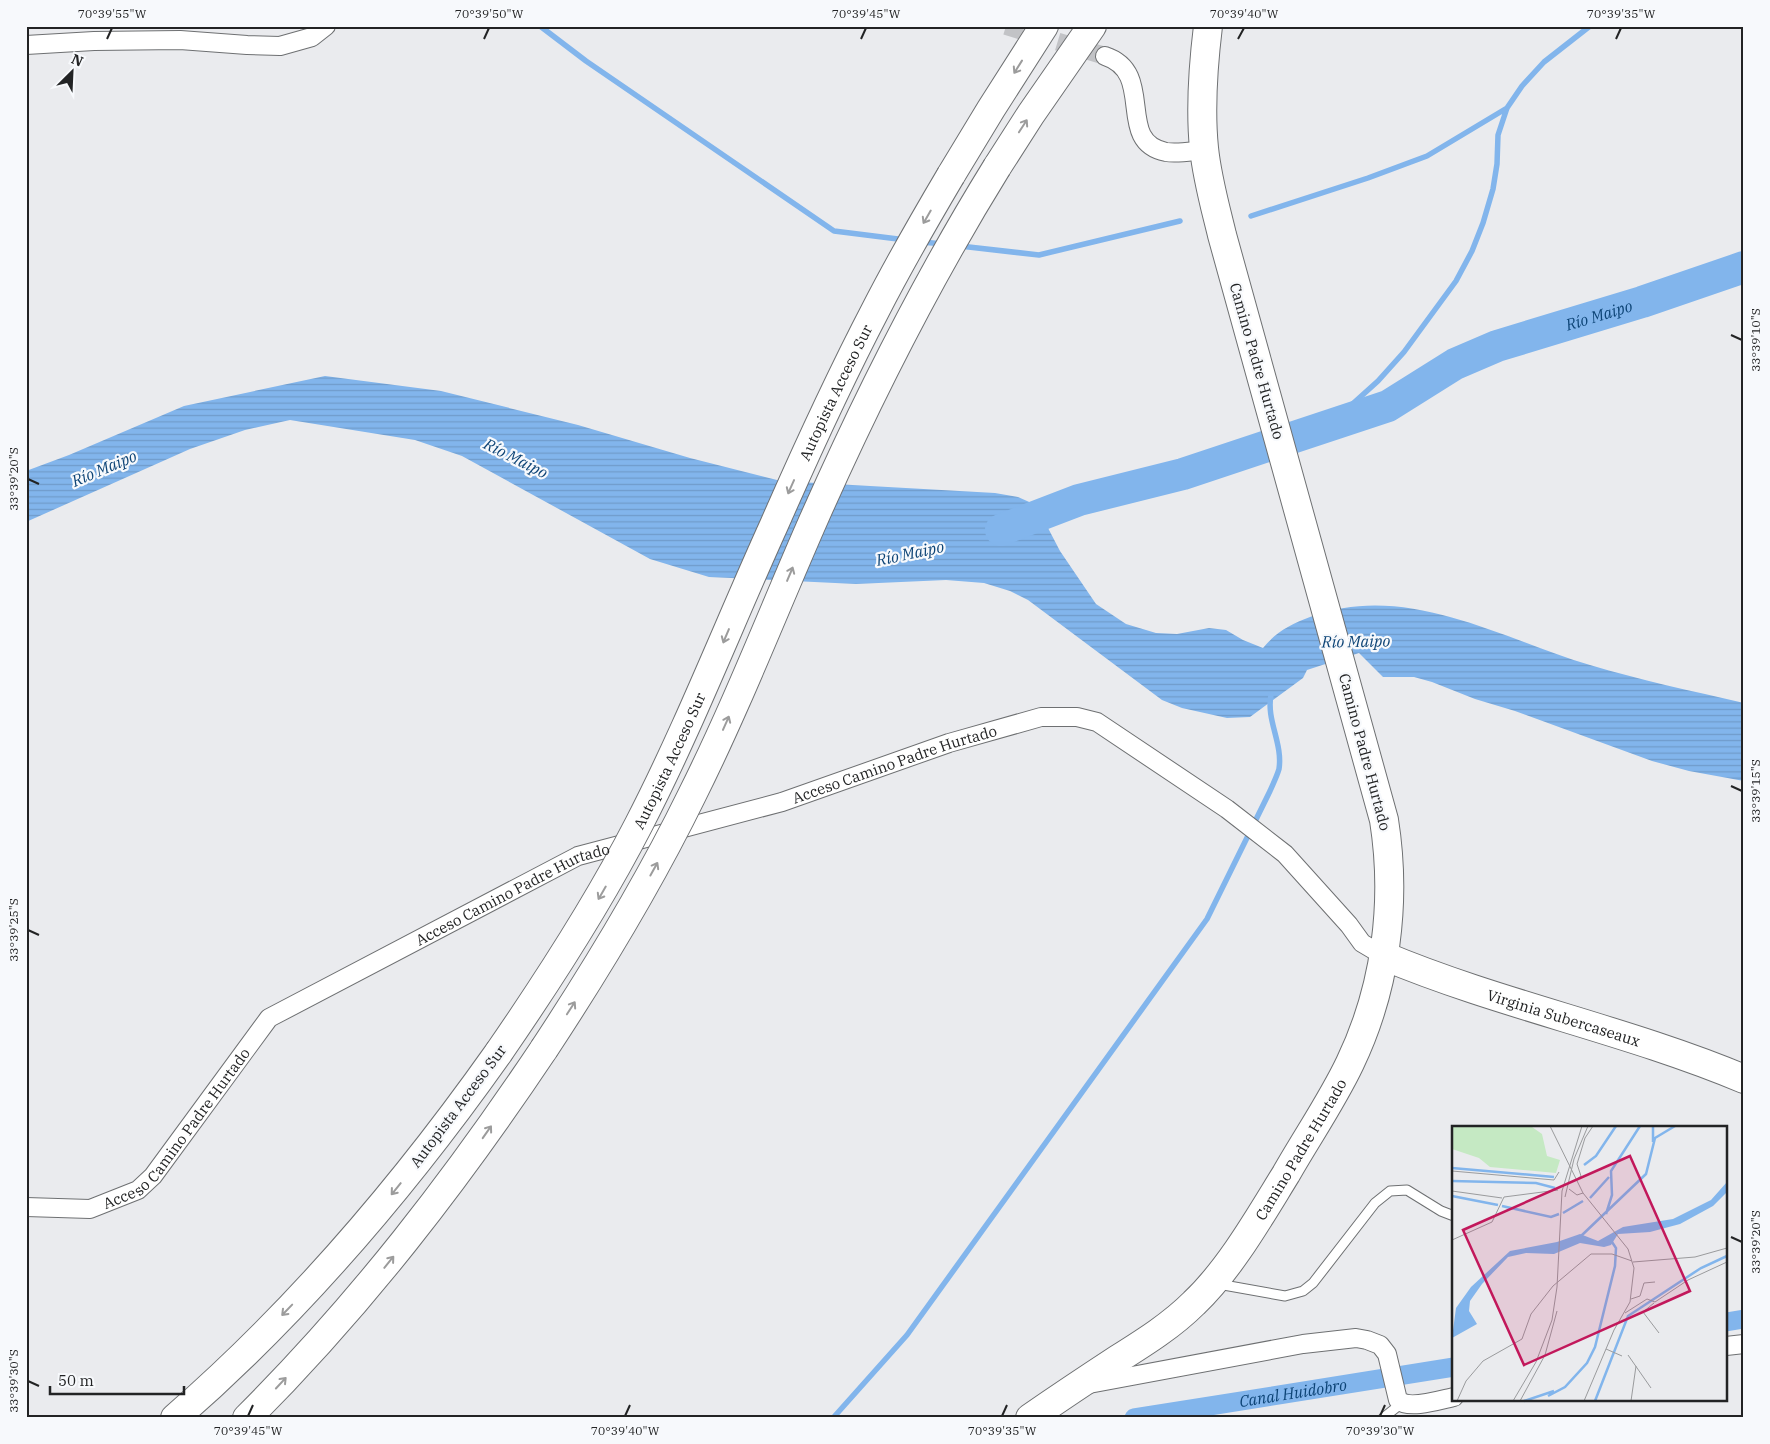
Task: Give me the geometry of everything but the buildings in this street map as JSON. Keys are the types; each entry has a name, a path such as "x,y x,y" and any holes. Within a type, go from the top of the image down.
{"main road":[{"name":"Autopista Acceso Sur","path":"175,1418 289,1309 385,1202 428,1149 499,1052 577,935 639,824 701,694 772,528 843,374 906,254 951,175 1044,26"},
{"path":"247,1418 328,1334 402,1246 474,1151 544,1049 607,952 664,850 721,734 814,519 883,372 937,266 996,167 1092,26"},
{"name":"Camino Padre Hurtado","path":"1030,1418 1170,1324 1194,1303 1212,1283 1267,1205 1350,1064 1370,1014 1384,956 1389,885 1388,844 1378,796 1222,235 1208,176 1204,150 1202,95 1208,26"},
{"name":"Virginia Subercaseaux","path":"1384,956 1429,974 1641,1042 1744,1079"}],"street":[{"path":"26,45 94,41 180,40 280,46 312,36 326,26"},
{"path":"1105,56 1120,63 1130,76 1139,130 1149,143 1168,152 1204,150"},
{"name":"Acceso Camino Padre Hurtado","path":"26,1207 90,1209 138,1190 153,1176 269,1018 578,856 782,802 949,743 1041,718 1077,717 1097,722 1227,809 1286,854 1349,925 1362,943 1384,956"},
{"path":"1076,1386 1303,1344 1356,1338 1380,1345 1387,1354 1399,1396 1418,1404 1452,1398"},
{"path":"1728,1346 1744,1344"}],"lane":[{"path":"1212,1283 1285,1296 1303,1291 1313,1283 1375,1203 1390,1192 1408,1190 1441,1211 1452,1215"},
{"path":"1383,1418 1399,1396"}],"water":[{"path":"325,376 441,391 578,425 690,458 781,481 995,493 1018,497 1036,505 1060,551 1096,604 1126,624 1156,633 1177,634 1209,628 1226,630 1243,640 1263,648 1284,629 1296,623 1310,617 1346,608 1381,606 1417,609 1452,617 1590,665 1744,703 1744,781 1689,771 1652,761 1432,682 1414,677 1383,677 1359,653 1307,670 1303,678 1250,717 1227,718 1182,708 1162,700 1028,600 1010,591 984,583 946,580 856,584 709,577 650,559 462,456 415,440 290,420 245,430 190,449 26,522 26,471 69,455 184,406"}],"waterway":[{"path":"540,26 586,61 834,231 906,240"},
{"path":"1327,427 1378,381 1404,352 1456,281 1472,251 1483,223 1493,189 1497,164 1498,135 1507,108 1522,86 1544,62 1590,26"},
{"path":"1251,216 1368,178 1427,156 1507,108"},
{"path":"960,246 1039,255 1180,221"},
{"path":"922,242 943,244"},
{"name":"Río Maipo","path":"1001,530 1079,500 1183,474 1388,406 1455,364 1497,346 1642,302 1744,267"},
{"path":"833,1418 907,1335 1207,919 1279,769 1280,759 1271,713 1271,695"},
{"name":"Canal Huidobro","path":"1728,1322 1744,1319"},
{"name":"Canal Huidobro","path":"1134,1418 1452,1367"}],"tunnel":[{"path":"1006,26 1105,56"}]}
